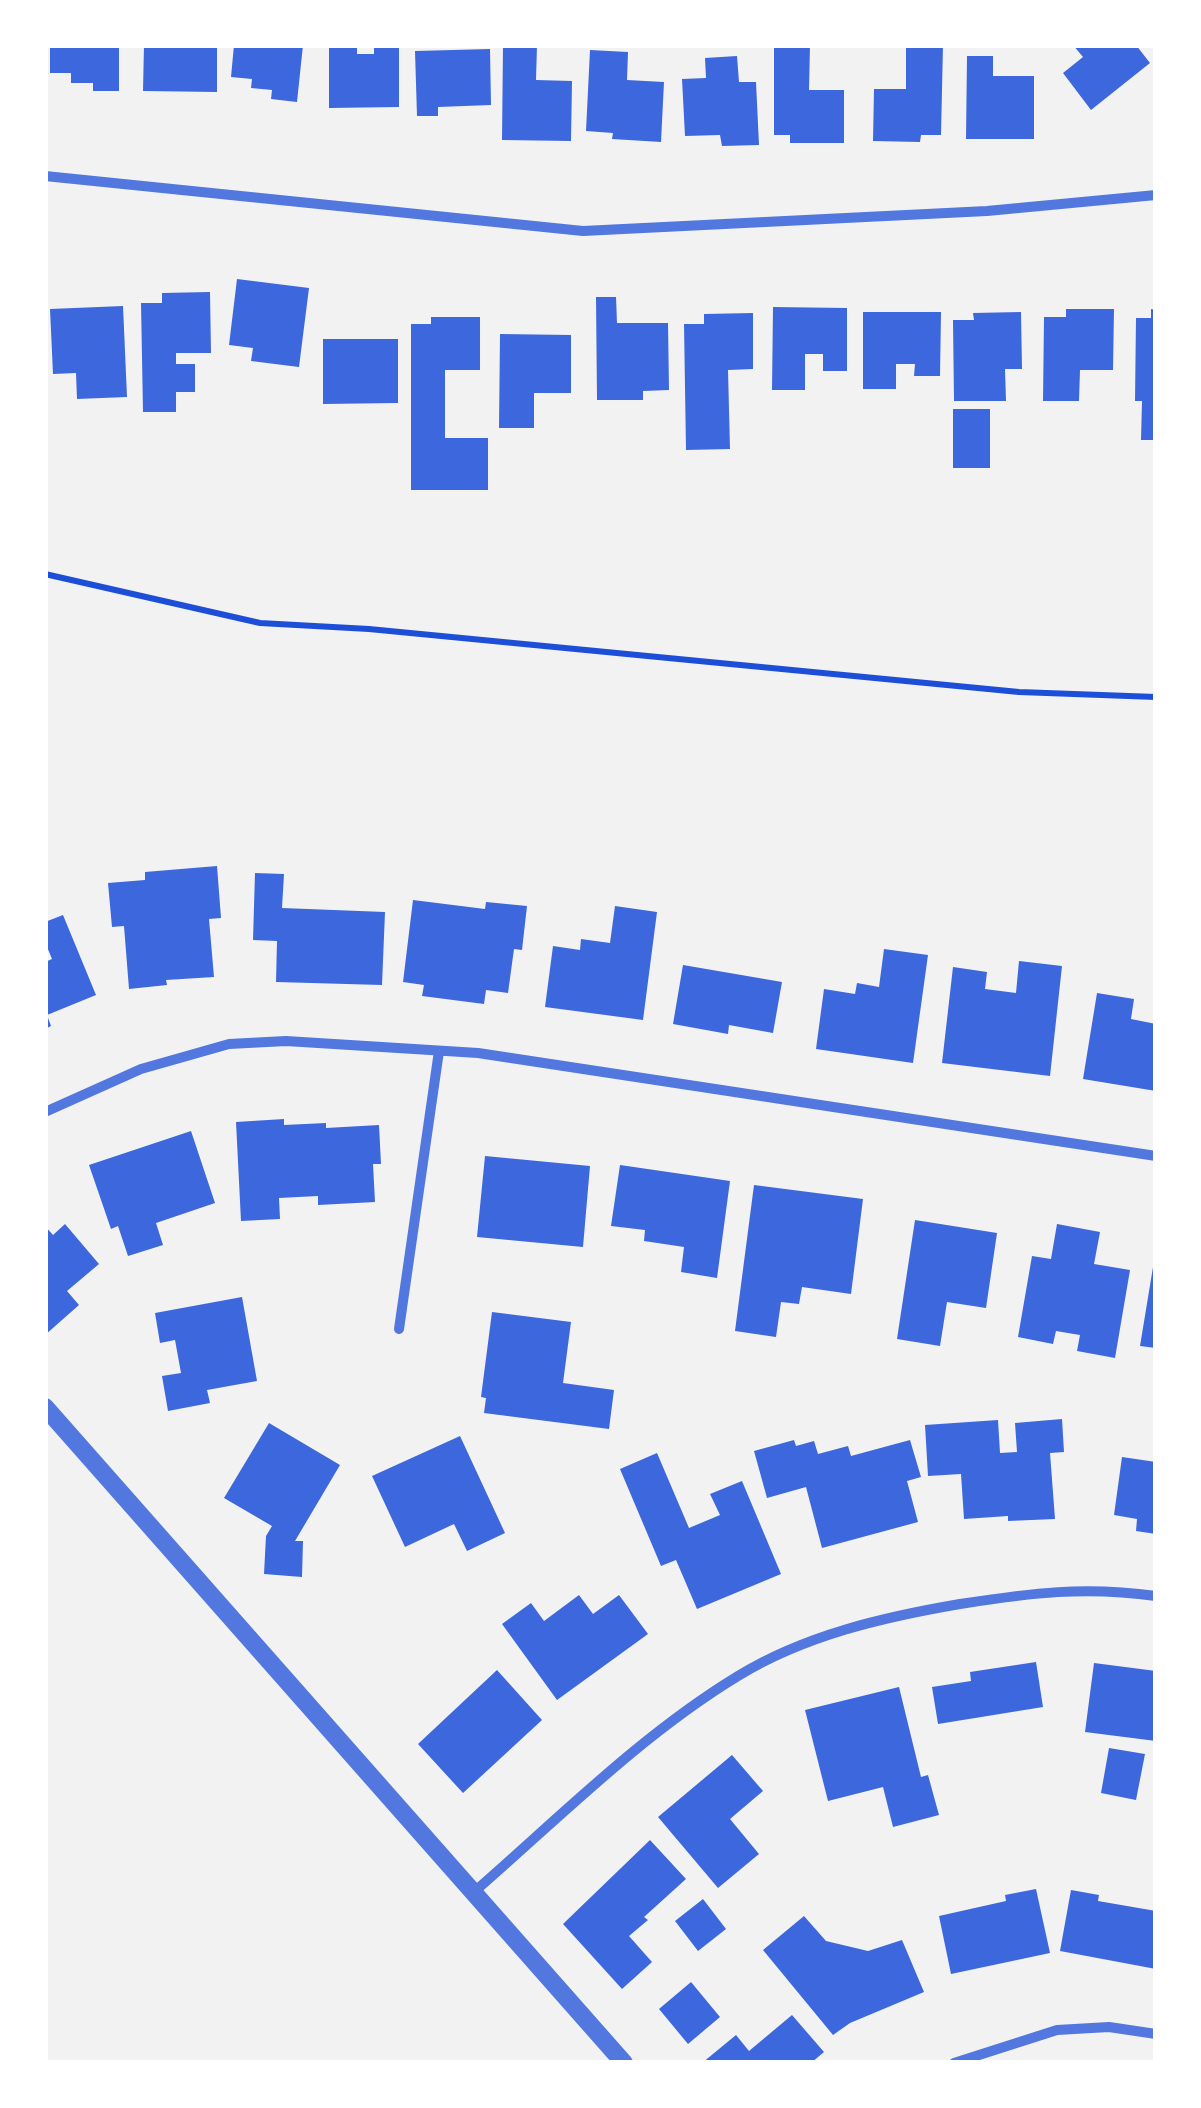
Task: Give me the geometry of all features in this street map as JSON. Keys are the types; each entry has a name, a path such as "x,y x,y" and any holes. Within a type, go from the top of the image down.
{"street":[{"path":"45,176 583,231 987,211 1156,195"},
{"path":"45,1112 141,1070 229,1044 286,1042 478,1053 1156,1156"},
{"path":"400,1329 439,1051"},
{"path":"45,1407 624,2063"},
{"path":"474,1892 670,1721 740,1674 803,1644 888,1616 1047,1590 1114,1590 1156,1596"},
{"path":"954,2063 1057,2030 1109,2027 1156,2034"}],"path":[{"path":"45,574 260,623 369,629 1019,692 1156,698"}],"building":[{"path":"50,45 119,45 119,91 93,91 93,83 71,83 71,73 50,73"},
{"path":"144,45 217,45 217,92 143,91"},
{"path":"234,45 303,45 297,102 271,99 272,90 251,88 252,79 231,77"},
{"path":"329,45 357,45 357,54 374,54 374,45 399,45 399,107 329,108"},
{"path":"503,45 537,45 536,80 572,81 571,141 502,140"},
{"path":"774,45 810,45 809,90 844,90 844,143 790,143 790,135 774,135"},
{"path":"906,45 943,45 941,135 921,135 920,142 873,141 874,89 906,89"},
{"path":"1073,45 1136,45 1150,63 1091,110 1063,73 1083,57"},
{"path":"490,49 491,105 438,107 438,116 417,116 415,51"},
{"path":"590,50 628,52 627,80 664,82 661,142 612,139 613,133 586,131"},
{"path":"737,56 739,82 756,82 759,145 722,146 720,135 685,136 682,79 706,78 705,58"},
{"path":"967,56 993,56 993,76 1034,76 1034,139 966,139"},
{"path":"237,279 309,288 299,367 251,361 253,348 229,345"},
{"path":"210,292 211,353 176,353 176,364 195,364 195,392 176,392 176,412 143,412 141,303 162,303 162,293"},
{"path":"596,297 616,297 617,323 668,323 669,390 643,391 643,400 597,400"},
{"path":"123,306 127,397 77,399 76,373 53,374 50,309"},
{"path":"773,307 847,308 847,371 823,371 823,354 805,354 805,390 772,390"},
{"path":"1066,309 1114,309 1113,370 1080,370 1079,401 1043,401 1044,317 1066,317"},
{"path":"1151,309 1156,310 1156,440 1141,440 1142,401 1135,401 1136,318 1151,318"},
{"path":"863,312 941,312 940,376 914,376 915,364 896,364 896,389 863,389"},
{"path":"1021,312 1022,369 1005,369 1006,401 954,401 953,320 974,320 973,313"},
{"path":"753,313 753,369 728,370 730,449 686,450 684,324 704,324 704,314"},
{"path":"431,317 480,317 480,370 445,370 445,438 488,438 488,490 411,490 411,324 431,324"},
{"path":"500,334 571,335 571,393 534,393 534,428 499,428"},
{"path":"323,339 398,339 398,403 323,404"},
{"path":"953,409 990,409 990,468 953,468"},
{"path":"217,866 221,918 209,919 214,977 166,980 167,985 129,989 124,926 112,927 108,883 145,880 145,872"},
{"path":"255,873 284,874 282,908 385,912 382,985 276,982 277,941 253,940"},
{"path":"413,900 485,909 486,902 527,906 522,950 514,949 508,993 486,990 484,1004 422,996 424,985 403,982"},
{"path":"615,906 657,912 643,1020 545,1007 553,946 580,950 581,939 610,943"},
{"path":"63,915 96,995 47,1015 51,1026 45,1029 45,962 52,959 45,942 45,922"},
{"path":"884,949 928,955 913,1063 816,1049 824,989 855,994 857,983 879,987"},
{"path":"1019,961 1062,966 1050,1076 942,1063 953,967 987,972 985,989 1016,993"},
{"path":"683,965 782,982 773,1033 729,1025 728,1034 673,1024"},
{"path":"1097,993 1134,999 1131,1019 1156,1024 1156,1091 1083,1079"},
{"path":"284,1119 284,1125 326,1123 326,1128 379,1125 381,1164 373,1164 375,1202 318,1205 318,1196 279,1198 280,1219 241,1221 236,1122"},
{"path":"191,1131 215,1203 156,1223 163,1245 128,1256 118,1226 111,1229 89,1165"},
{"path":"485,1156 590,1166 583,1247 477,1237"},
{"path":"620,1165 730,1181 717,1278 681,1272 684,1247 644,1241 645,1230 611,1226"},
{"path":"754,1185 863,1199 851,1294 802,1287 799,1304 781,1302 776,1337 735,1331"},
{"path":"915,1220 997,1233 986,1308 947,1302 940,1346 897,1339"},
{"path":"65,1224 99,1264 67,1291 79,1305 45,1335 45,1226 53,1235"},
{"path":"1057,1224 1100,1232 1094,1264 1130,1270 1115,1358 1077,1351 1080,1335 1056,1331 1053,1344 1018,1337 1032,1256 1051,1259"},
{"path":"1156,1261 1156,1348 1140,1346"},
{"path":"242,1297 257,1381 207,1390 210,1403 168,1411 162,1376 181,1373 175,1340 160,1343 155,1313"},
{"path":"492,1312 571,1322 563,1383 614,1390 609,1429 484,1413 486,1398 481,1397"},
{"path":"1062,1419 1064,1452 1050,1453 1055,1519 964,1519 961,1474 928,1476 925,1425 998,1420 1000,1453 1017,1452 1015,1423"},
{"path":"269,1423 340,1465 295,1541 303,1541 302,1577 264,1574 266,1536 272,1526 224,1498"},
{"path":"460,1436 505,1533 467,1551 454,1524 405,1547 372,1476"},
{"path":"794,1440 796,1446 814,1441 818,1454 848,1446 851,1456 910,1440 921,1477 907,1481 918,1522 822,1548 806,1487 767,1498 754,1451"},
{"path":"657,1453 689,1528 720,1515 710,1494 742,1481 781,1574 697,1609 676,1560 661,1566 620,1469"},
{"path":"1122,1457 1156,1462 1156,1534 1136,1531 1137,1519 1114,1515"},
{"path":"579,1595 593,1614 619,1595 648,1634 557,1700 502,1624 531,1603 544,1621"},
{"path":"1036,1662 1043,1707 938,1724 932,1687 971,1681 970,1672"},
{"path":"1094,1663 1156,1671 1156,1741 1085,1732"},
{"path":"497,1670 542,1720 463,1793 418,1744"},
{"path":"899,1687 921,1777 928,1775 939,1815 893,1827 883,1787 828,1801 805,1710"},
{"path":"1109,1748 1145,1754 1136,1800 1101,1793"},
{"path":"732,1755 763,1791 730,1819 759,1854 718,1888 658,1817"},
{"path":"650,1840 686,1879 629,1936 652,1962 622,1989 563,1924"},
{"path":"1036,1889 1050,1953 951,1974 939,1916 1006,1901 1005,1895"},
{"path":"1071,1890 1099,1895 1098,1901 1156,1911 1156,1969 1060,1951"},
{"path":"703,1899 726,1929 698,1951 675,1921"},
{"path":"804,1916 826,1941 868,1951 902,1940 924,1992 850,2023 833,2035 763,1950"},
{"path":"691,1982 720,2017 688,2044 659,2009"},
{"path":"792,2015 824,2052 811,2063 702,2063 736,2035 749,2051"}]}
